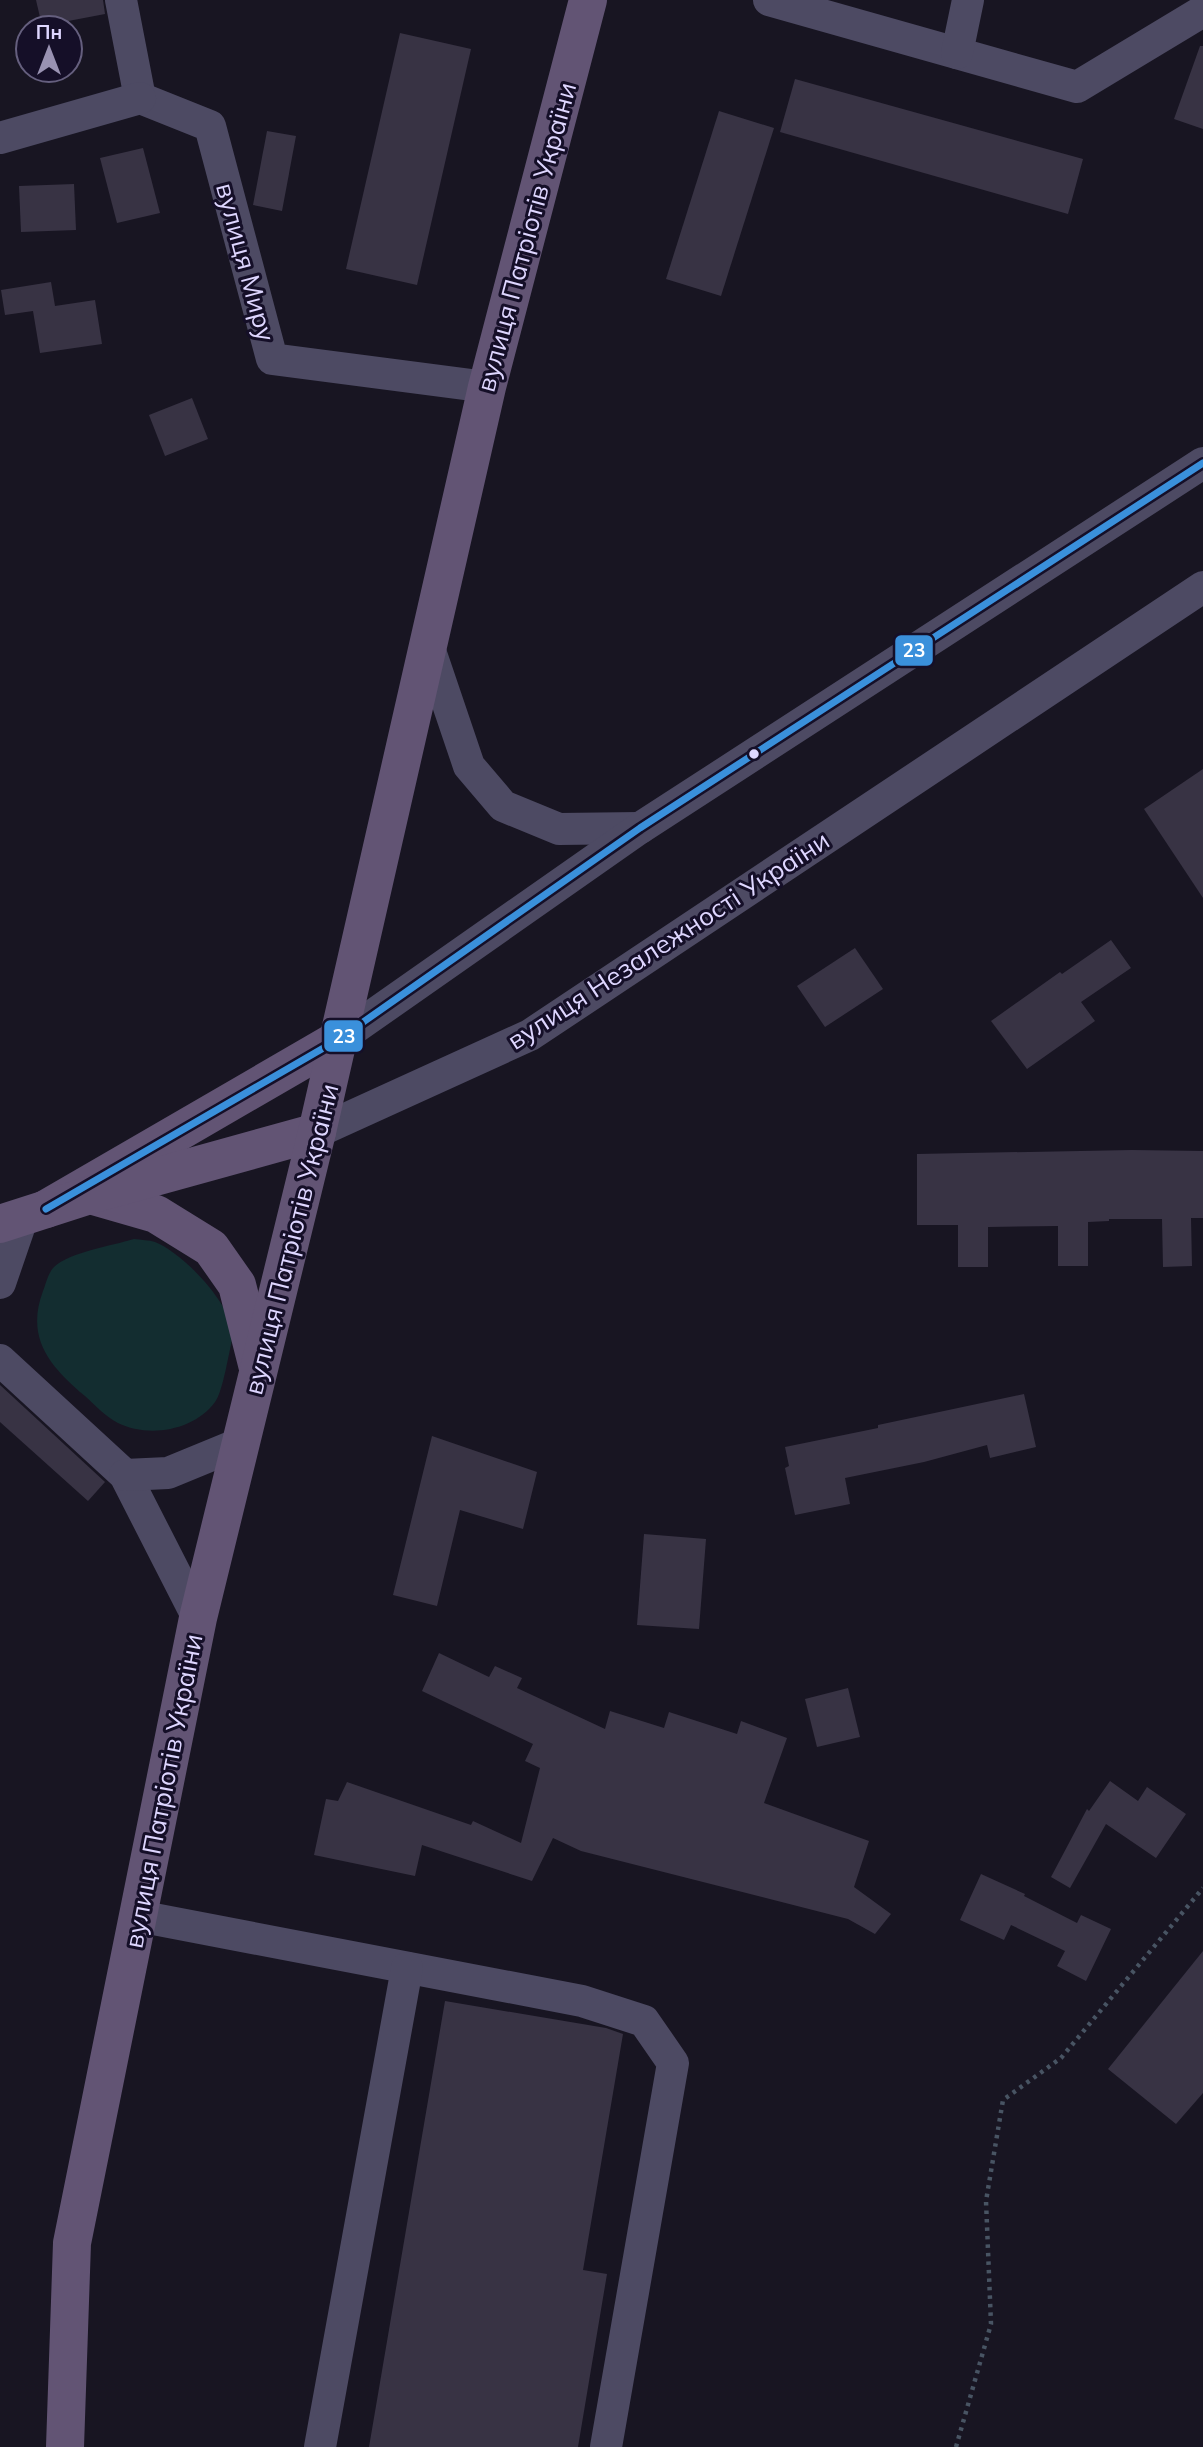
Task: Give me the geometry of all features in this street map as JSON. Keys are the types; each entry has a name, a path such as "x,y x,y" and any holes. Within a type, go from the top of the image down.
{"main road":[{"name":"вулиця Патріотів України","path":"65,2447 72,2244 198,1618 339,1039 486,387 588,0"},
{"path":"23,1216 339,1039"},
{"name":"вулиця Незалежності України","path":"23,1216 317,1132"},
{"path":"90,1195 156,1214 211,1248 237,1285 259,1373"}],"street":[{"path":"0,138 140,98 121,0"},
{"path":"769,0 1077,87 1203,11"},
{"path":"957,53 968,0"},
{"name":"вулиця Миру","path":"140,98 210,126 272,359 486,387"},
{"path":"339,1039 640,828 1203,463"},
{"name":"вулиця Незалежності України","path":"317,1132 530,1035 1203,587"},
{"path":"428,645 470,766 503,806 559,829 640,828"},
{"path":"0,1283 23,1216"},
{"path":"0,1360 125,1475 198,1618"},
{"path":"125,1475 168,1473 241,1443"},
{"path":"138,1916 582,2001 644,2021 673,2063 606,2447"},
{"path":"320,2447 407,1968"}],"path":[{"path":"956,2447 991,2324 986,2201 1003,2100 1061,2058 1203,1888"}],"green space":[{"path":"134,1239 155,1242 192,1268 216,1296 231,1324 233,1336 218,1397 206,1412 195,1420 170,1429 156,1431 130,1428 109,1418 52,1363 39,1338 38,1308 47,1279 54,1267 80,1253"}],"building":[{"path":"36,0 103,0 105,14 84,18 84,14 39,14"},
{"path":"400,33 471,49 417,285 346,269"},
{"path":"1200,46 1203,46 1203,129 1174,119"},
{"path":"795,79 1083,159 1068,214 780,132"},
{"path":"719,111 774,128 721,296 666,279"},
{"path":"267,131 296,136 282,211 253,205"},
{"path":"143,148 160,213 117,223 100,158"},
{"path":"74,184 76,230 21,232 19,186"},
{"path":"51,282 55,306 95,300 102,344 40,353 33,311 5,315 1,290"},
{"path":"192,398 208,439 165,456 149,415"},
{"path":"1203,769 1203,898 1144,809"},
{"path":"1111,940 1131,968 1081,1002 1095,1021 1027,1069 991,1021"},
{"path":"855,948 883,989 825,1027 797,986"},
{"path":"1203,1151 1203,1218 1191,1218 1192,1266 1163,1267 1162,1219 1109,1219 1088,1222 1088,1266 1058,1266 1058,1226 988,1227 988,1267 958,1267 958,1225 917,1225 917,1154"},
{"path":"0,1385 105,1482 88,1501 0,1422"},
{"path":"1024,1394 1036,1447 990,1458 987,1445 924,1462 845,1478 850,1504 795,1515 785,1468 789,1466 785,1447"},
{"path":"432,1436 537,1472 523,1529 460,1510 437,1606 393,1595"},
{"path":"644,1534 706,1539 699,1629 637,1625"},
{"path":"439,1653 489,1677 495,1666 522,1678 517,1688 605,1729 610,1711 664,1728 669,1712 737,1734 741,1721 787,1738 764,1803 869,1841 854,1887 891,1914 875,1934 848,1919 581,1851 553,1838 532,1881 422,1845 415,1876 314,1855 326,1799 338,1801 347,1782 471,1825 473,1821 521,1843 540,1768 525,1761 533,1744 422,1691"},
{"path":"848,1688 860,1737 817,1747 805,1699"},
{"path":"1110,1781 1138,1801 1147,1787 1186,1814 1156,1858 1106,1824 1070,1888 1051,1877 1087,1809 1089,1811"},
{"path":"981,1874 1025,1894 1024,1896 1077,1923 1081,1915 1111,1929 1086,1981 1057,1966 1065,1951 1011,1925 1004,1940 960,1920"},
{"path":"1203,1951 1203,2093 1176,2124 1108,2069"},
{"path":"445,2001 606,2028 623,2034 583,2270 607,2274 578,2447 369,2447"}],"transit line":[{"name":"23","path":"46,1209 339,1039 640,828 1203,463"}]}
